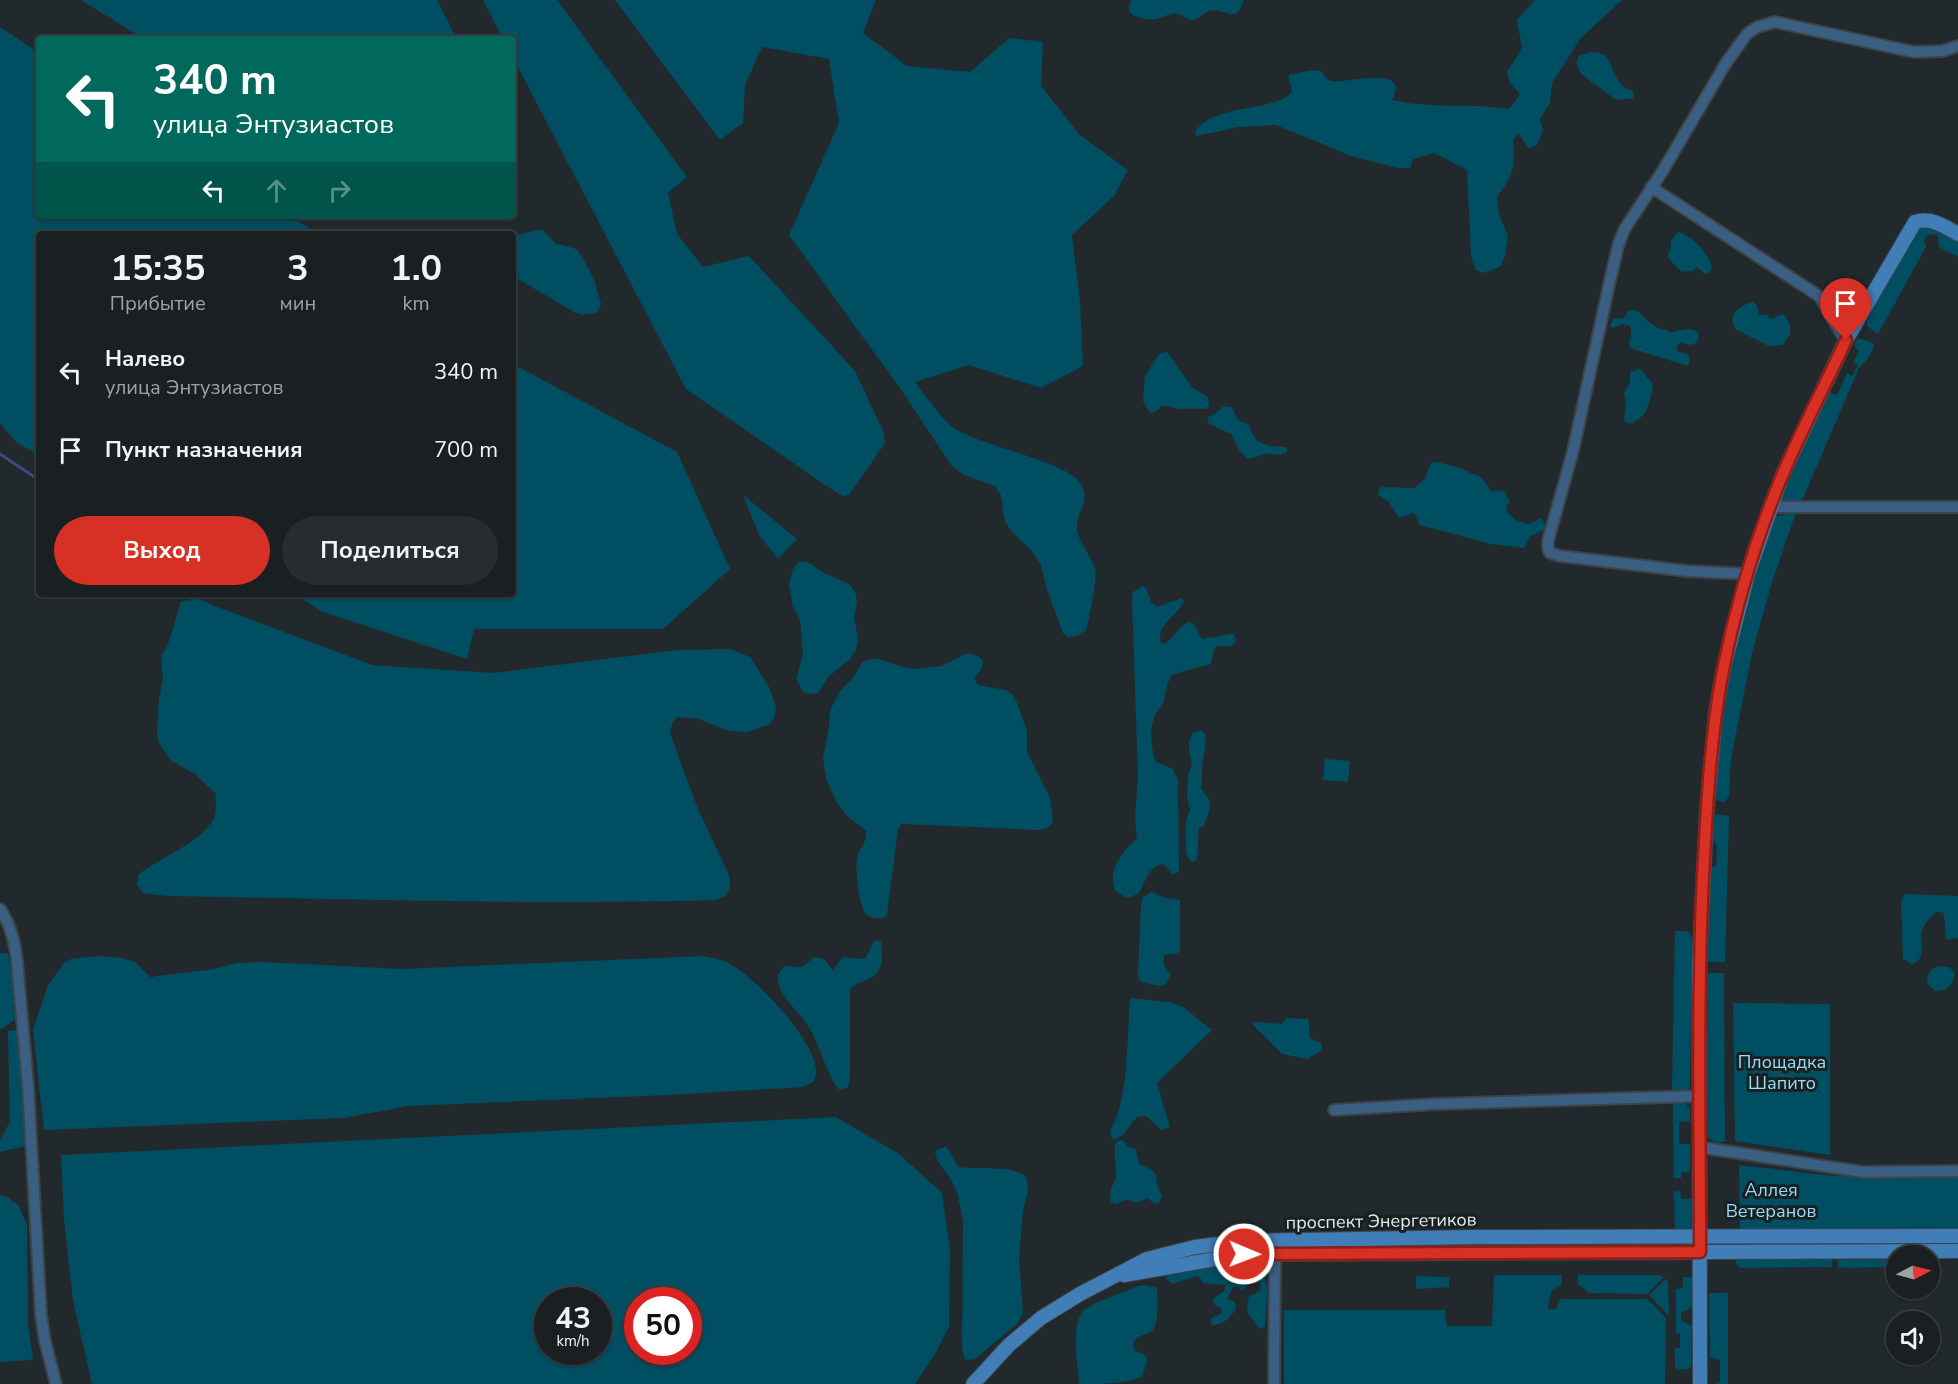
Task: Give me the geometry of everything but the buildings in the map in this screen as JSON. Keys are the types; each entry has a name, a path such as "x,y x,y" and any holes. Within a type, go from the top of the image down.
{"main road":[{"path":"1700,1384 1699,967 1707,808 1716,711 1724,667 1748,574 1782,476 1846,340 1915,222 1924,219 1936,222 1958,234"},
{"name":"проспект Энергетиков","path":"973,1384 1009,1345 1041,1318 1080,1294 1147,1259 1195,1247 1243,1248 1363,1239 1476,1237 1958,1236"},
{"path":"1476,1237 1478,1253"},
{"path":"1412,1254 1413,1238"},
{"path":"1363,1239 1363,1255"},
{"name":"проспект Энергетиков","path":"1243,1248 1275,1255 1958,1251"}],"street":[{"path":"1748,574 1686,571 1560,556 1548,549 1548,541 1573,451 1618,246 1624,230 1726,63 1747,34 1757,27 1775,22 1914,52 1942,51 1958,46"},
{"path":"1651,187 1818,296 1846,340"},
{"path":"1771,507 1958,507"},
{"path":"0,909 7,919 15,941 18,961 28,1086 41,1315 56,1384"},
{"path":"1334,1110 1436,1104 1699,1096"},
{"path":"1699,1147 1863,1172 1958,1171"},
{"path":"1274,1384 1275,1255"}],"green space":[{"path":"81,0 437,0 455,36 139,36"},
{"path":"483,0 557,0 687,177 668,193 677,234 703,267 749,256 855,371 884,433 885,443 849,495 843,496 825,485 686,389 516,64 516,36 501,36"},
{"path":"615,0 876,0 863,33 907,66 970,72 1009,38 1043,42 1041,86 1080,135 1128,170 1114,196 1072,235 1080,302 1083,366 1041,388 969,365 915,382 950,425 980,440 1060,469 1074,477 1082,486 1084,499 1077,521 1078,534 1096,571 1086,630 1077,636 1068,637 1063,633 1047,590 1041,565 1032,551 1005,522 1001,496 995,486 964,475 951,465 902,391 789,235 839,123 829,59 762,47 745,85 743,123 720,140"},
{"path":"1131,0 1244,0 1241,8 1233,14 1215,10 1192,20 1174,13 1154,19 1132,15 1129,10"},
{"path":"1535,0 1622,0 1580,39 1552,83 1550,103 1540,119 1543,131 1537,145 1529,149 1519,134 1513,140 1512,171 1497,197 1499,214 1508,236 1505,256 1500,267 1482,273 1476,270 1471,256 1467,170 1434,153 1413,159 1410,168 1397,168 1351,156 1276,125 1240,127 1196,136 1195,132 1204,123 1216,116 1284,98 1292,91 1288,75 1311,70 1321,71 1331,81 1385,79 1393,82 1396,89 1392,100 1406,103 1509,109 1520,94 1510,83 1507,72 1522,48 1517,20"},
{"path":"0,27 36,51 36,219 295,219 313,231 36,231 36,453 17,443 0,423"},
{"path":"1590,52 1607,58 1617,79 1624,87 1634,92 1633,98 1616,100 1581,74 1576,63 1579,56"},
{"path":"1923,227 1941,231 1958,241 1958,257 1939,247 1938,236 1927,235 1924,242 1926,247 1878,334 1867,326 1867,321 1890,276 1917,231"},
{"path":"543,230 555,243 576,249 594,279 601,304 597,313 583,315 574,312 516,278 516,235"},
{"path":"1678,232 1689,237 1703,251 1712,267 1709,273 1705,274 1697,267 1692,271 1682,272 1670,259 1668,256 1671,240"},
{"path":"1753,302 1757,305 1759,314 1767,315 1770,319 1784,314 1790,324 1790,334 1783,345 1769,346 1735,329 1733,319 1736,311"},
{"path":"1635,310 1656,327 1671,333 1687,329 1698,332 1699,337 1696,343 1690,345 1680,342 1676,347 1678,352 1688,354 1690,361 1688,366 1630,348 1630,326 1623,324 1613,328 1610,326 1613,319 1624,318 1628,311"},
{"path":"1857,339 1875,344 1869,357 1859,368 1801,503 1780,503 1782,489 1829,392 1837,395 1847,373 1852,376 1858,365 1853,362 1859,351 1854,346"},
{"path":"1167,352 1193,388 1208,397 1209,405 1206,409 1178,409 1162,406 1150,413 1143,401 1145,376 1159,354"},
{"path":"516,366 677,452 730,569 663,629 474,629 467,659 323,612 299,597 516,597"},
{"path":"1640,369 1653,387 1649,405 1644,414 1629,424 1624,421 1626,404 1624,393 1630,382 1630,372"},
{"path":"1224,406 1231,407 1238,420 1248,425 1256,440 1268,446 1286,447 1288,450 1286,453 1278,455 1268,453 1249,459 1241,453 1231,434 1209,424 1207,417"},
{"path":"1437,462 1457,467 1482,478 1492,492 1499,490 1505,492 1510,502 1506,506 1507,512 1517,521 1529,524 1541,518 1547,528 1531,536 1524,548 1491,544 1420,525 1414,513 1399,518 1389,502 1378,495 1379,489 1382,487 1414,488 1424,480 1431,463"},
{"path":"743,495 797,539 778,559 759,535"},
{"path":"1796,512 1772,582 1752,653 1731,758 1729,796 1725,802 1714,800 1727,691 1750,585 1774,517"},
{"path":"799,562 808,562 824,573 849,584 855,591 857,602 854,617 858,639 856,650 850,659 829,676 818,693 803,692 796,679 803,654 800,619 793,607 789,584 793,569"},
{"path":"1143,586 1151,602 1157,607 1182,598 1184,601 1164,626 1160,638 1162,644 1166,643 1188,622 1193,623 1202,639 1234,634 1236,641 1231,646 1217,646 1213,652 1211,664 1176,674 1169,679 1163,703 1153,720 1151,739 1156,762 1173,769 1178,780 1179,871 1173,875 1163,864 1153,868 1138,894 1127,898 1115,891 1113,875 1117,862 1137,838 1135,818 1138,776 1132,599 1133,592"},
{"path":"200,599 372,665 493,673 678,650 731,649 750,657 769,687 776,706 775,716 770,724 748,732 728,731 699,719 677,717 670,733 698,809 729,875 730,888 725,896 716,900 647,901 373,900 167,896 143,893 137,885 138,875 200,835 214,818 215,812 216,794 195,774 170,760 159,743 157,733 163,679 161,655 167,647 181,602"},
{"path":"968,653 978,656 983,661 982,668 974,679 978,685 1006,690 1013,695 1027,730 1027,752 1050,798 1053,821 1049,827 1039,830 902,824 898,829 887,914 884,918 870,917 861,904 857,870 857,858 866,838 866,831 845,814 826,779 823,758 830,710 841,690 853,678 862,663 868,660 876,658 916,669 942,666"},
{"path":"1201,730 1205,734 1205,750 1201,789 1208,798 1210,806 1204,826 1199,828 1197,859 1193,862 1189,860 1186,852 1186,821 1190,809 1187,797 1188,775 1192,765 1189,741 1193,733"},
{"path":"1325,759 1350,761 1348,782 1323,780"},
{"path":"1712,814 1729,816 1725,962 1705,962 1709,870 1716,865 1717,845 1711,837"},
{"path":"1152,892 1165,898 1180,900 1180,951 1164,956 1164,965 1171,975 1165,985 1158,986 1141,982 1138,976 1141,904 1143,897"},
{"path":"1906,894 1958,896 1958,938 1946,940 1944,914 1936,912 1923,928 1920,958 1912,964 1903,959 1901,903"},
{"path":"1675,931 1688,931 1692,938 1690,1086 1686,1091 1672,1091"},
{"path":"874,941 881,941 882,956 878,971 871,978 850,990 850,1078 848,1087 840,1090 832,1080 807,1024 781,990 778,975 784,966 802,967 814,957 824,959 833,970 843,957 865,959"},
{"path":"0,953 8,953 19,1017 0,1030"},
{"path":"97,956 122,958 135,962 150,977 215,969 237,963 263,962 402,969 703,956 730,964 768,995 805,1041 813,1056 816,1074 813,1082 802,1087 408,1106 344,1118 44,1130 33,1030 48,985 64,963 71,959"},
{"path":"1949,967 1955,973 1949,986 1944,990 1936,991 1929,985 1927,978 1934,968"},
{"path":"1705,973 1724,973 1725,1142 1714,1142 1707,1136"},
{"path":"1130,998 1169,1002 1183,1007 1212,1030 1157,1083 1170,1127 1162,1130 1147,1117 1141,1116 1137,1117 1124,1134 1112,1139 1110,1130 1121,1103 1124,1085"},
{"name":"Площадка Шапито","path":"1733,1003 1830,1004 1830,1155 1735,1141"},
{"path":"1287,1018 1308,1019 1310,1037 1321,1043 1321,1051 1307,1059 1282,1054 1253,1025 1257,1022 1282,1024"},
{"path":"17,1030 26,1146 0,1152 0,1140 10,1122 8,1031"},
{"path":"1673,1102 1684,1102 1690,1108 1690,1121 1679,1122 1679,1144 1690,1144 1690,1172 1681,1172 1681,1178 1674,1178"},
{"path":"836,1117 899,1154 942,1193 950,1251 949,1327 935,1354 915,1384 92,1384 73,1300 64,1219 61,1155"},
{"path":"1121,1140 1128,1147 1136,1149 1139,1164 1155,1174 1162,1195 1159,1203 1154,1203 1147,1198 1136,1203 1128,1199 1117,1204 1111,1202 1110,1196 1116,1176 1115,1147 1116,1142"},
{"path":"946,1147 959,1167 1005,1169 1027,1178 1028,1191 1023,1211 1019,1258 1023,1313 1017,1324 975,1359 967,1360 962,1348 963,1222 958,1195 937,1160 935,1152"},
{"name":"Аллея Ветеранов","path":"1739,1165 1833,1176 1958,1177 1958,1231 1740,1232"},
{"path":"1680,1191 1681,1199 1691,1199 1691,1228 1675,1233 1674,1192"},
{"path":"0,1195 19,1206 27,1225 28,1325 33,1358 30,1360 0,1362"},
{"path":"1832,1259 1832,1267 1740,1268 1736,1263 1736,1260"},
{"path":"1886,1259 1886,1267 1838,1268 1838,1260"},
{"path":"1240,1262 1251,1282 1242,1291 1238,1287 1233,1287 1227,1299 1235,1302 1236,1308 1226,1320 1216,1325 1212,1325 1210,1319 1222,1313 1222,1309 1212,1300 1225,1290 1225,1285 1203,1283 1196,1276 1172,1284 1165,1278 1168,1274 1184,1270 1223,1267"},
{"path":"1261,1270 1266,1282 1267,1297 1265,1326 1261,1329 1248,1315 1247,1305 1249,1297 1261,1290 1258,1274"},
{"path":"1494,1275 1562,1275 1562,1284 1552,1290 1548,1309 1556,1309 1560,1299 1647,1299 1666,1318 1665,1384 1284,1384 1284,1310 1445,1310 1447,1326 1492,1326"},
{"path":"1578,1275 1659,1275 1664,1277 1647,1294 1589,1293 1577,1283"},
{"path":"1416,1276 1449,1277 1449,1287 1416,1289"},
{"path":"1683,1277 1692,1277 1692,1307 1681,1313 1681,1320 1692,1326 1691,1366 1688,1369 1678,1370 1675,1366 1675,1348 1680,1348 1680,1333 1676,1333 1676,1289 1683,1288"},
{"path":"1666,1279 1668,1283 1669,1316 1649,1295"},
{"path":"1146,1285 1157,1288 1157,1312 1153,1329 1133,1342 1135,1351 1144,1355 1147,1360 1142,1377 1103,1384 1079,1384 1076,1336 1079,1317 1083,1311 1138,1286"},
{"path":"1709,1293 1728,1293 1728,1384 1716,1384 1720,1382 1720,1360 1710,1357"}],"waterway":[{"path":"0,454 36,478"}],"route":[{"path":"1244,1254 1700,1252 1699,967 1707,808 1716,711 1724,667 1748,574 1771,507 1782,476 1846,340"}]}
